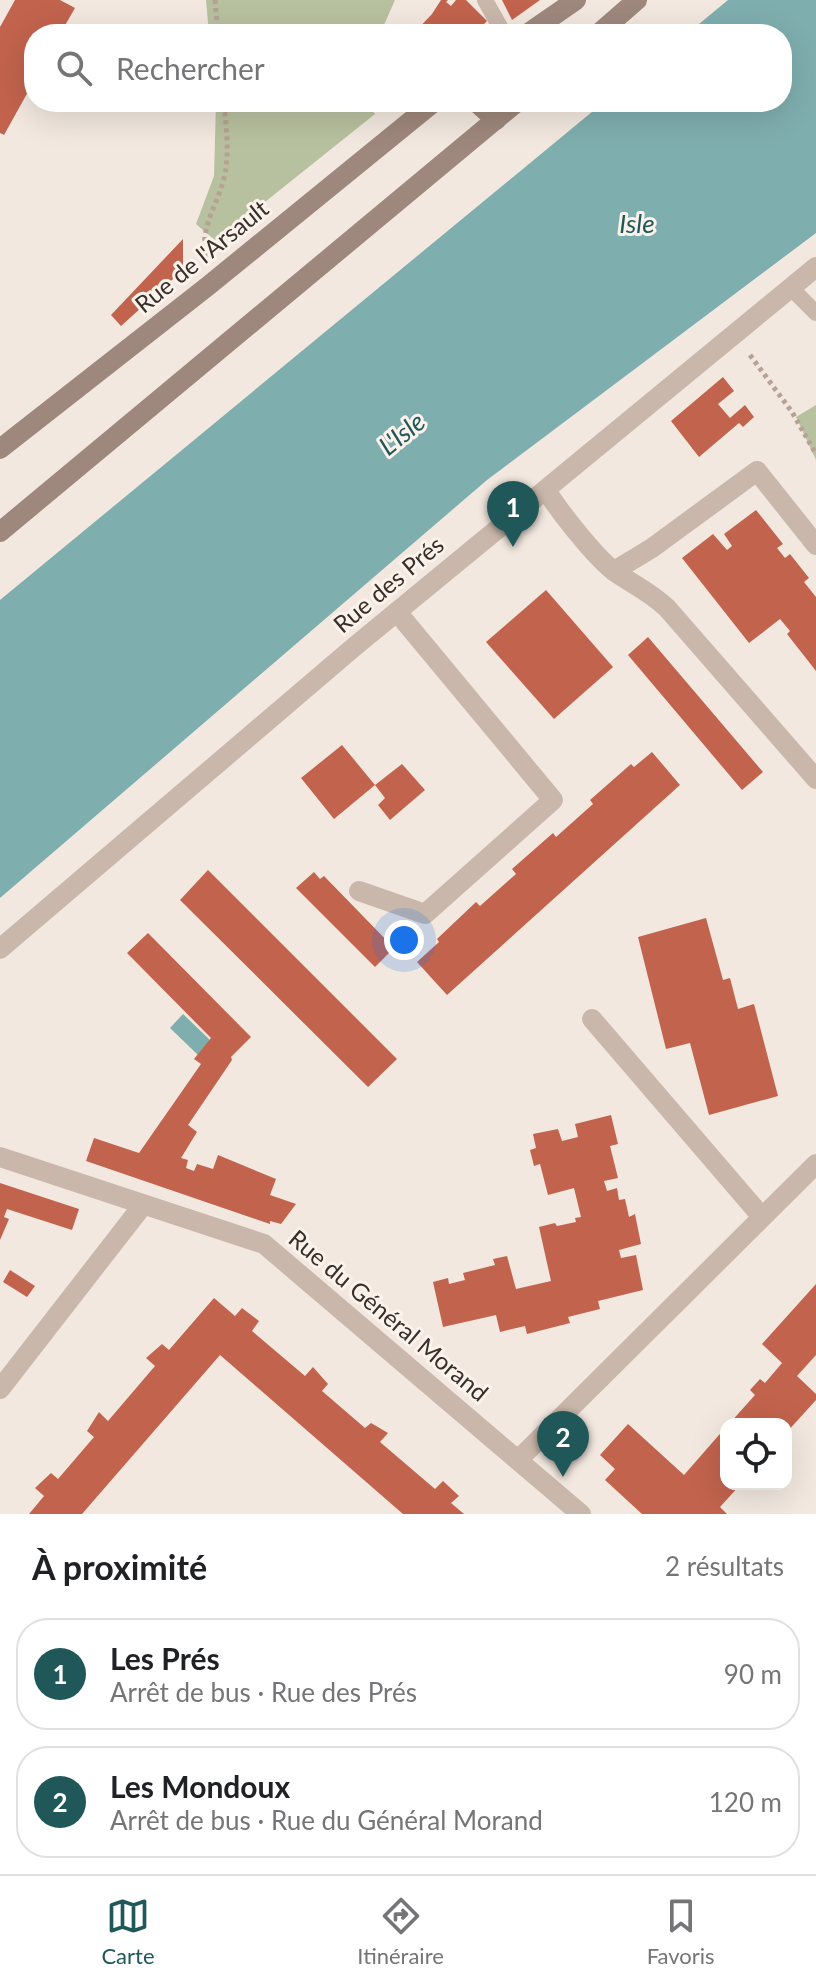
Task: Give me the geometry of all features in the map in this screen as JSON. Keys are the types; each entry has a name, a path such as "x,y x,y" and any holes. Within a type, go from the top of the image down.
{"main road":[{"path":"541,24 576,0"},
{"path":"609,24 637,0"},
{"name":"Rue de l'Arsault","path":"0,449 208,286 422,112"},
{"path":"487,112 496,120"},
{"path":"0,532 505,112"}],"street":[{"name":"Rue des Prés","path":"0,949 397,612 816,267"},
{"path":"614,571 652,548 757,471 816,545"},
{"path":"546,490 559,511 614,571 647,589 667,608 816,779"},
{"path":"359,891 425,914 553,800 397,612"},
{"path":"592,1019 762,1217"},
{"name":"Rue du Général Morand","path":"0,1157 264,1244 581,1514"},
{"path":"518,1460 816,1164"},
{"path":"0,1389 143,1205"}],"lane":[{"path":"485,0 498,24"},
{"path":"791,288 816,313"}],"path":[{"path":"215,0 217,24"},
{"path":"208,286 203,246 211,208 224,178 227,141 225,112"},
{"path":"750,355 792,412 816,454"}],"green space":[{"path":"206,0 395,0 384,24 208,24"},
{"path":"216,112 375,114 216,241 196,224 214,176"},
{"path":"816,405 816,460 796,417"}],"water":[{"name":"Isle","path":"728,0 816,0 816,233 487,480 0,898 0,600 592,112 792,112 792,24 699,24"},
{"path":"183,1014 210,1040 198,1055 170,1028"}],"building":[{"path":"15,0 60,0 75,8 66,24 24,24 24,99 4,135 0,133 0,27"},
{"path":"441,0 448,0 446,2 451,6 456,0 466,0 487,21 484,24 422,24"},
{"path":"502,0 540,0 512,20"},
{"path":"183,239 183,270 121,326 111,315"},
{"path":"723,377 734,391 718,404 730,418 745,405 754,417 743,427 739,423 699,457 671,421"},
{"path":"756,510 783,544 777,548 785,558 790,554 809,578 804,582 816,597 816,671 787,634 790,631 780,619 749,643 682,558 713,534 727,550 732,546 724,534"},
{"path":"546,590 613,667 554,719 486,642"},
{"path":"648,637 763,772 742,790 628,655"},
{"path":"342,745 375,785 334,819 301,778"},
{"path":"652,752 680,785 447,995 417,962 476,902 480,906 516,874 512,869 553,833 556,837 593,804 590,800 631,764 634,767"},
{"path":"402,764 425,790 390,820 378,805 385,798 375,785"},
{"path":"208,870 397,1059 368,1087 180,900"},
{"path":"314,872 320,879 324,876 394,948 375,967 296,888"},
{"path":"706,918 723,980 730,978 738,1009 754,1004 778,1096 709,1115 690,1043 666,1049 638,937"},
{"path":"148,933 251,1037 231,1057 232,1060 188,1125 197,1132 181,1158 188,1160 186,1168 194,1171 197,1164 213,1169 218,1155 276,1179 270,1195 296,1204 281,1224 270,1221 270,1224 86,1161 94,1138 139,1153 201,1064 194,1059 211,1038 127,953"},
{"path":"611,1115 618,1144 610,1146 618,1178 604,1181 607,1191 617,1188 619,1200 625,1199 629,1217 635,1214 641,1244 619,1250 621,1258 636,1255 643,1290 598,1301 600,1309 568,1317 570,1323 527,1334 525,1326 500,1332 496,1315 443,1327 433,1282 448,1278 449,1284 465,1280 463,1273 495,1265 493,1259 507,1256 516,1289 551,1281 539,1227 576,1222 575,1218 581,1217 574,1188 548,1195 540,1164 534,1166 530,1150 536,1148 533,1134 558,1129 562,1141 578,1137 575,1124"},
{"path":"0,1183 79,1209 72,1230 7,1209 4,1217 9,1219 0,1240"},
{"path":"10,1270 35,1286 27,1297 3,1282"},
{"path":"816,1284 816,1355 797,1376 816,1394 816,1400 792,1426 792,1418 734,1418 755,1395 750,1390 760,1379 765,1383 782,1363 762,1344"},
{"path":"214,1298 235,1316 242,1308 259,1321 252,1331 305,1376 313,1367 328,1384 322,1391 365,1428 371,1423 388,1433 380,1442 435,1489 443,1481 459,1496 451,1503 464,1514 403,1514 220,1355 82,1514 29,1514 44,1496 35,1488 51,1473 58,1479 94,1437 87,1431 99,1412 108,1421 155,1366 146,1358 162,1344 169,1350"},
{"path":"628,1424 684,1475 720,1434 720,1490 736,1490 720,1507 727,1514 642,1514 605,1480 615,1469 600,1455"}],"place":[{"name":"Les Prés","path":"513,547"},
{"name":"Les Mondoux","path":"563,1477"}],"water label":[{"name":"L'Isle","path":"402,434"}]}
